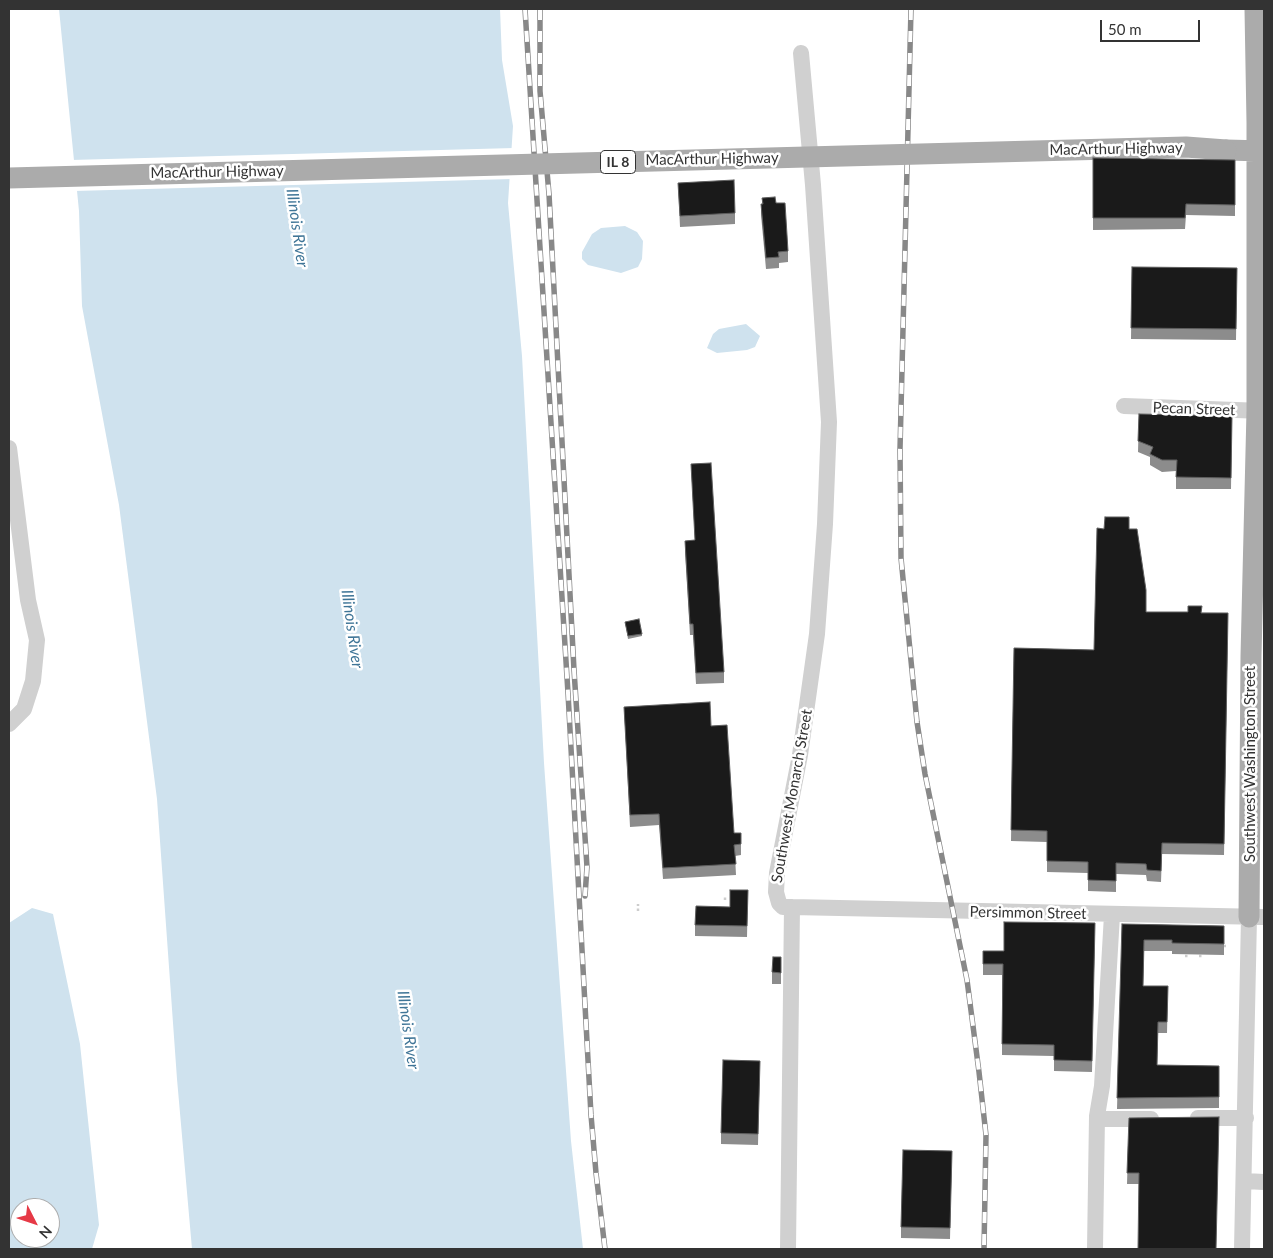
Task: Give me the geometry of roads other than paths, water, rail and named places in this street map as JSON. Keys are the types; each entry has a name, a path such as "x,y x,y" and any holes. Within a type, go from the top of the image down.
{"main road":[{"name":"Southwest Washington Street","path":"1255,9 1261,151 1257,917"},
{"name":"MacArthur Highway","path":"9,178 1186,147 1261,151"}],"street":[{"name":"Southwest Monarch Street","path":"792,907 783,907 779,903 776,892 777,872 800,755 817,634 829,422 813,185 801,53"},
{"name":"Pecan Street","path":"1124,406 1260,411"},
{"path":"9,448 28,600 37,640 34,682 24,709 9,724"},
{"path":"788,1249 792,907"},
{"name":"Persimmon Street","path":"792,907 1257,917"},
{"path":"1095,1249 1097,1119 1102,1086 1112,915"},
{"name":"Southwest Washington Street","path":"1242,1249 1246,1118 1257,917"},
{"path":"1184,1118 1246,1118"},
{"path":"1097,1119 1165,1119"},
{"path":"1245,1182 1264,1182"}],"water":[{"name":"Illinois River","path":"59,9 500,9 502,60 513,126 508,203 522,356 544,763 571,1141 583,1249 192,1249 177,1079 157,799 119,505 82,306 79,211"},
{"path":"625,226 637,232 643,241 642,259 638,267 621,273 588,265 582,259 582,252 592,234 601,228"},
{"path":"746,324 760,336 755,347 747,350 717,353 707,348 713,334 719,329"},
{"path":"32,908 53,914 80,1044 99,1225 92,1249 9,1249 9,923"}],"railway":[{"path":"525,9 568,693 591,1115 605,1249"},
{"path":"540,9 540,91 549,194 574,670 587,867 585,896"},
{"path":"911,9 900,449 901,558 917,722 925,774 967,980 979,1072 986,1135 984,1249"}]}
